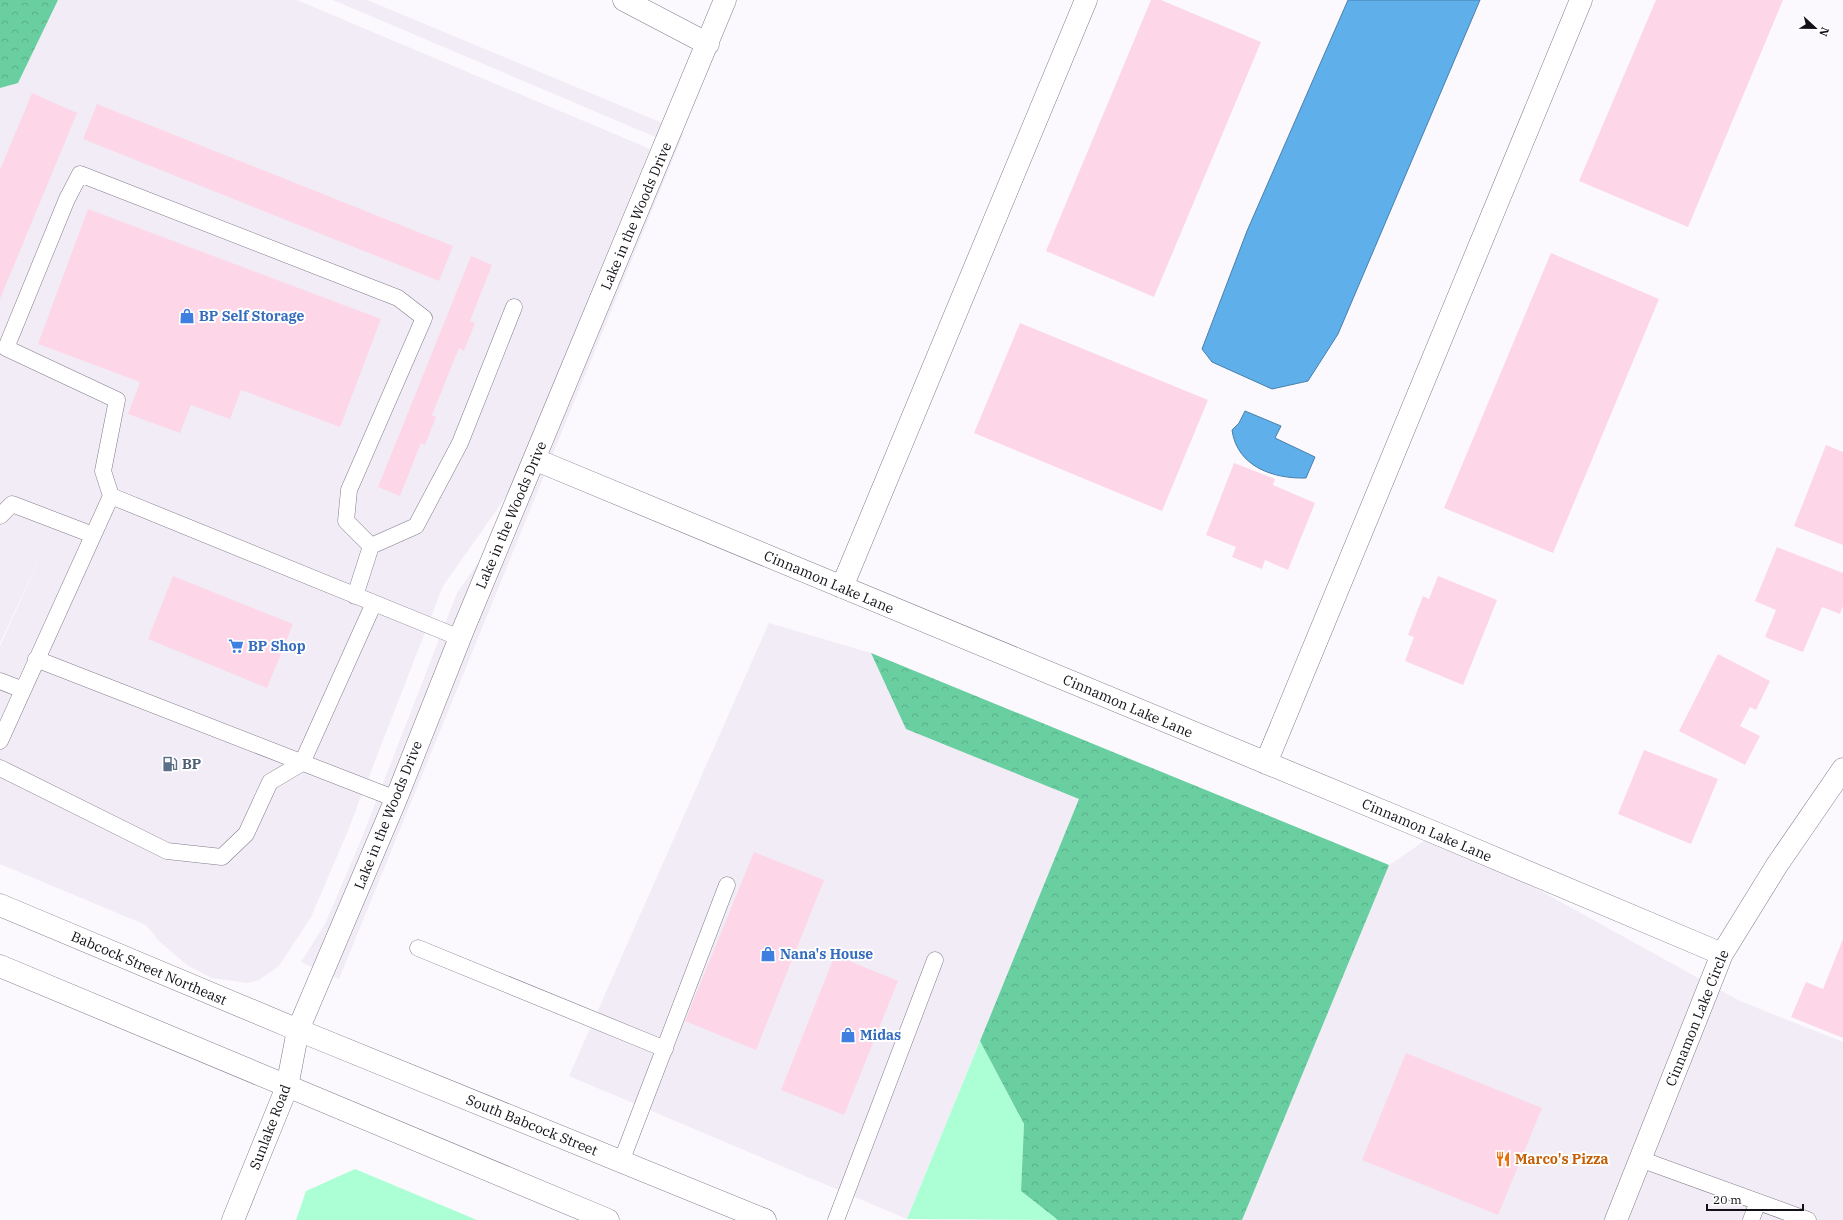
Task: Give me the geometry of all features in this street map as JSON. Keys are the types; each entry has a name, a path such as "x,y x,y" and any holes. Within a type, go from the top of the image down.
{"street":[{"path":"624,0 708,44"},
{"name":"Lake in the Woods Drive","path":"298,1030 396,799 460,638 725,0"},
{"path":"842,587 1086,0"},
{"path":"1266,763 1581,0"},
{"name":"Cinnamon Lake Lane","path":"534,459 1722,954"},
{"name":"Cinnamon Lake Circle","path":"1616,1220 1722,954 1777,865 1843,769"},
{"name":"Babcock Street Northeast","path":"0,905 298,1030"},
{"path":"0,966 608,1220"},
{"name":"Sunlake Road","path":"233,1220 287,1086 298,1030"},
{"name":"South Babcock Street","path":"298,1030 765,1220"}],"lane":[{"path":"0,741 110,496 103,471 117,400 6,348 67,199 80,174 398,298 424,318 348,490 346,521 371,546"},
{"path":"355,596 371,546 416,526 460,443 514,307"},
{"path":"110,496 460,638"},
{"path":"0,516 12,504 93,535"},
{"path":"0,768 167,851 222,857 246,834 270,782 302,763 374,603"},
{"path":"36,659 396,799"},
{"path":"0,681 23,690"},
{"path":"622,1162 727,885"},
{"path":"418,948 665,1049"},
{"path":"836,1220 935,960"},
{"path":"1640,1159 1808,1220"},
{"path":"1750,1220 1758,1202"}],"shaded area":[{"path":"58,0 297,0 650,149 508,494 443,586 347,833 311,917 279,966 259,980 247,983 212,978 188,966 159,941 146,925 0,864 0,646 47,542 0,643 0,88 18,83"},
{"path":"333,0 367,0 684,132 339,979 301,962 325,924 361,840 457,593 522,500 660,139"},
{"path":"769,623 871,653 906,729 1079,799 907,1219 569,1076"},
{"path":"1436,833 1740,1001 1843,1042 1843,1220 1242,1220 1385,868"}],"green space":[{"path":"0,0 58,0 18,83 0,88"},
{"path":"871,653 1389,865 1242,1220 1058,1220 1021,1191 1024,1124 980,1041 1079,799 906,729"},
{"path":"980,1041 1024,1124 1021,1191 1058,1220 907,1219"},
{"path":"355,1169 477,1220 296,1220 306,1191"}],"water":[{"path":"1348,0 1480,0 1338,334 1308,381 1272,389 1212,362 1202,349 1247,231"},
{"path":"1245,411 1281,426 1275,438 1315,457 1306,478 1294,478 1270,473 1249,462 1235,443 1232,430 1239,423"}],"building":[{"path":"1151,0 1161,0 1261,42 1154,297 1046,251"},
{"path":"1656,0 1783,0 1688,227 1579,181"},
{"path":"32,93 77,113 0,299 0,170"},
{"path":"97,104 453,246 439,281 83,139"},
{"path":"88,209 381,319 340,427 241,390 230,419 191,405 180,433 128,414 140,382 38,344"},
{"path":"1551,253 1659,299 1553,553 1444,508"},
{"path":"471,256 492,265 470,321 475,323 464,351 459,348 432,415 436,417 425,445 421,443 400,496 378,487"},
{"path":"1020,323 1208,400 1162,511 974,433"},
{"path":"1826,445 1843,452 1843,545 1794,526"},
{"path":"1234,463 1275,479 1273,485 1315,503 1288,570 1265,560 1262,569 1232,557 1236,547 1206,535"},
{"path":"1777,547 1843,573 1843,606 1840,614 1822,607 1803,652 1765,637 1776,610 1755,601"},
{"path":"173,576 293,624 267,688 148,639"},
{"path":"1438,576 1497,600 1463,685 1405,661 1414,637 1408,635 1423,596 1429,599"},
{"path":"1718,654 1770,681 1756,710 1750,707 1740,726 1760,736 1745,765 1679,731"},
{"path":"1644,750 1718,779 1691,844 1618,814"},
{"path":"754,852 824,880 756,1050 685,1021"},
{"path":"1843,939 1843,1038 1791,1017 1806,982 1823,989"},
{"path":"835,955 898,981 844,1115 781,1090"},
{"path":"1406,1053 1542,1108 1498,1215 1362,1160"}],"place":[{"name":"BP Self Storage","path":"187,316"},
{"name":"BP Shop","path":"236,646"},
{"name":"BP","path":"170,764"},
{"name":"Nana's House","path":"768,954"},
{"name":"Midas","path":"848,1035"},
{"name":"Marco's Pizza","path":"1503,1159"}]}
